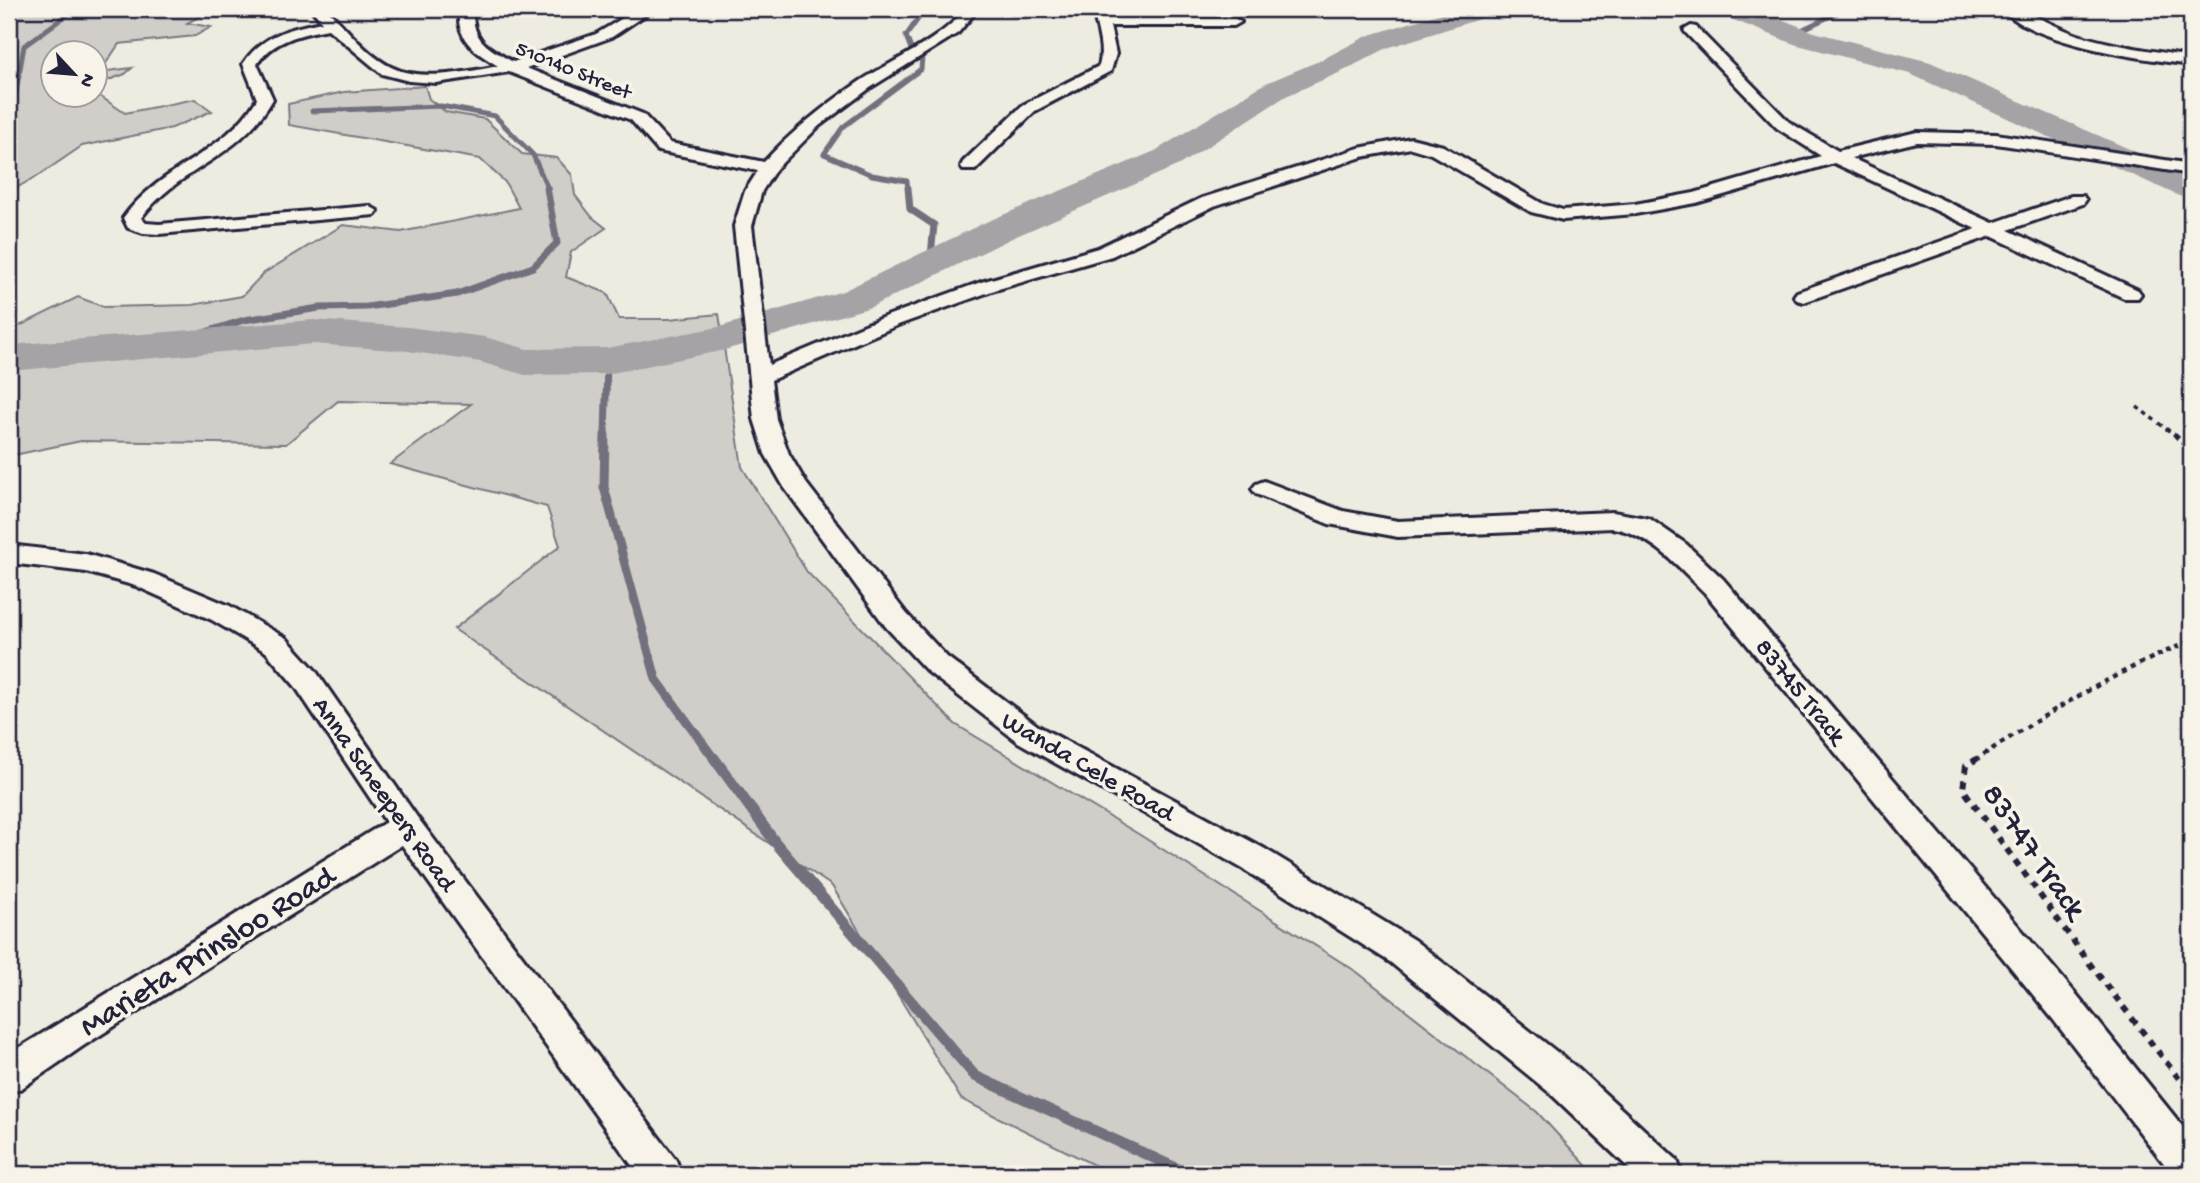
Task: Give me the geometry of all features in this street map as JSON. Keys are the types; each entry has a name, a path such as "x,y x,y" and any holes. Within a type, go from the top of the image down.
{"street":[{"path":"318,9 368,59 387,71 409,77 455,77 510,67 578,47 603,36 647,9"},
{"name":"510140 Street","path":"466,9 465,26 470,36 485,52 510,67 531,78 637,117 664,147 767,169"},
{"name":"Wanda Cele Road","path":"971,9 968,16 952,30 852,93 823,115 767,169 751,197 744,218 765,419 777,454 796,487 896,620 937,664 1028,734 1254,859 1402,951 1563,1080 1663,1174"},
{"path":"2009,9 2032,22 2088,41 2191,61"},
{"path":"969,166 1029,108 1106,68 1111,58 1101,16 1233,15 1239,38"},
{"path":"331,24 266,44 254,55 250,64 265,99 260,111 248,126 231,139 159,188 140,204 132,218 134,225 143,229 159,229 369,211"},
{"path":"1691,30 1783,125 1835,157 2131,293"},
{"path":"760,365 988,286 1105,252 1208,202 1359,153 1411,143 1423,144 1494,181 1537,208 1563,215 1635,209 1696,198 1835,157 1917,138 1964,137 2191,169"},
{"path":"1804,296 2077,200"},
{"name":"83745 Track","path":"1264,489 1338,517 1398,529 1614,520 1641,525 1676,550 1714,586 1757,635 1908,822 2064,1006 2191,1167"},
{"name":"Anna Scheepers Road","path":"9,554 86,563 145,580 221,613 276,645 305,678 406,826 662,1174"},
{"name":"Marieta Prinsloo Road","path":"9,1075 69,1034 406,826"}],"path":[{"path":"2137,407 2172,432 2191,452"},
{"name":"83747 Track","path":"2191,641 2151,657 2048,713 1966,766 1963,789 2093,968 2191,1094"}],"shaded area":[{"path":"9,9 214,9 187,23 211,27 195,36 119,44 108,60 108,38 38,38 38,108 108,108 108,102 125,113 195,99 212,111 172,128 82,146 9,192"},
{"path":"132,68 125,74 108,80 108,71"},
{"path":"425,86 429,99 446,112 485,119 522,154 557,158 572,175 575,195 592,217 606,228 571,252 566,277 607,293 619,319 669,319 719,314 742,467 807,572 955,724 1140,835 1357,972 1537,1112 1594,1174 1112,1174 961,1099 832,886 454,629 560,546 547,507 390,464 471,404 338,401 286,444 81,441 9,456 9,331 78,297 104,307 192,305 242,296 264,273 343,225 401,232 519,208 505,182 480,159 289,125 288,104 344,92"}],"waterway":[{"path":"9,131 24,46 75,9"},
{"path":"911,49 906,36 925,9"},
{"path":"9,358 313,332 408,339 485,350 525,362 607,361 725,338 857,299 999,230 1167,158 1275,90 1331,66 1377,42 1482,9"},
{"path":"1731,9 1804,38 1920,68 2191,189"},
{"path":"1795,33 1839,12 1837,9"},
{"path":"908,189 907,181 872,175 824,154 843,127 921,69 922,57"},
{"path":"312,111 441,106 495,116 533,155 548,189"},
{"path":"171,343 244,320 319,308 367,307 457,294 533,267 557,243 547,188"},
{"path":"908,188 910,209 934,225 930,266"},
{"path":"605,436 607,361"},
{"path":"605,435 604,487 656,679 715,760"},
{"path":"714,758 775,842 975,1076 1189,1174"}]}
